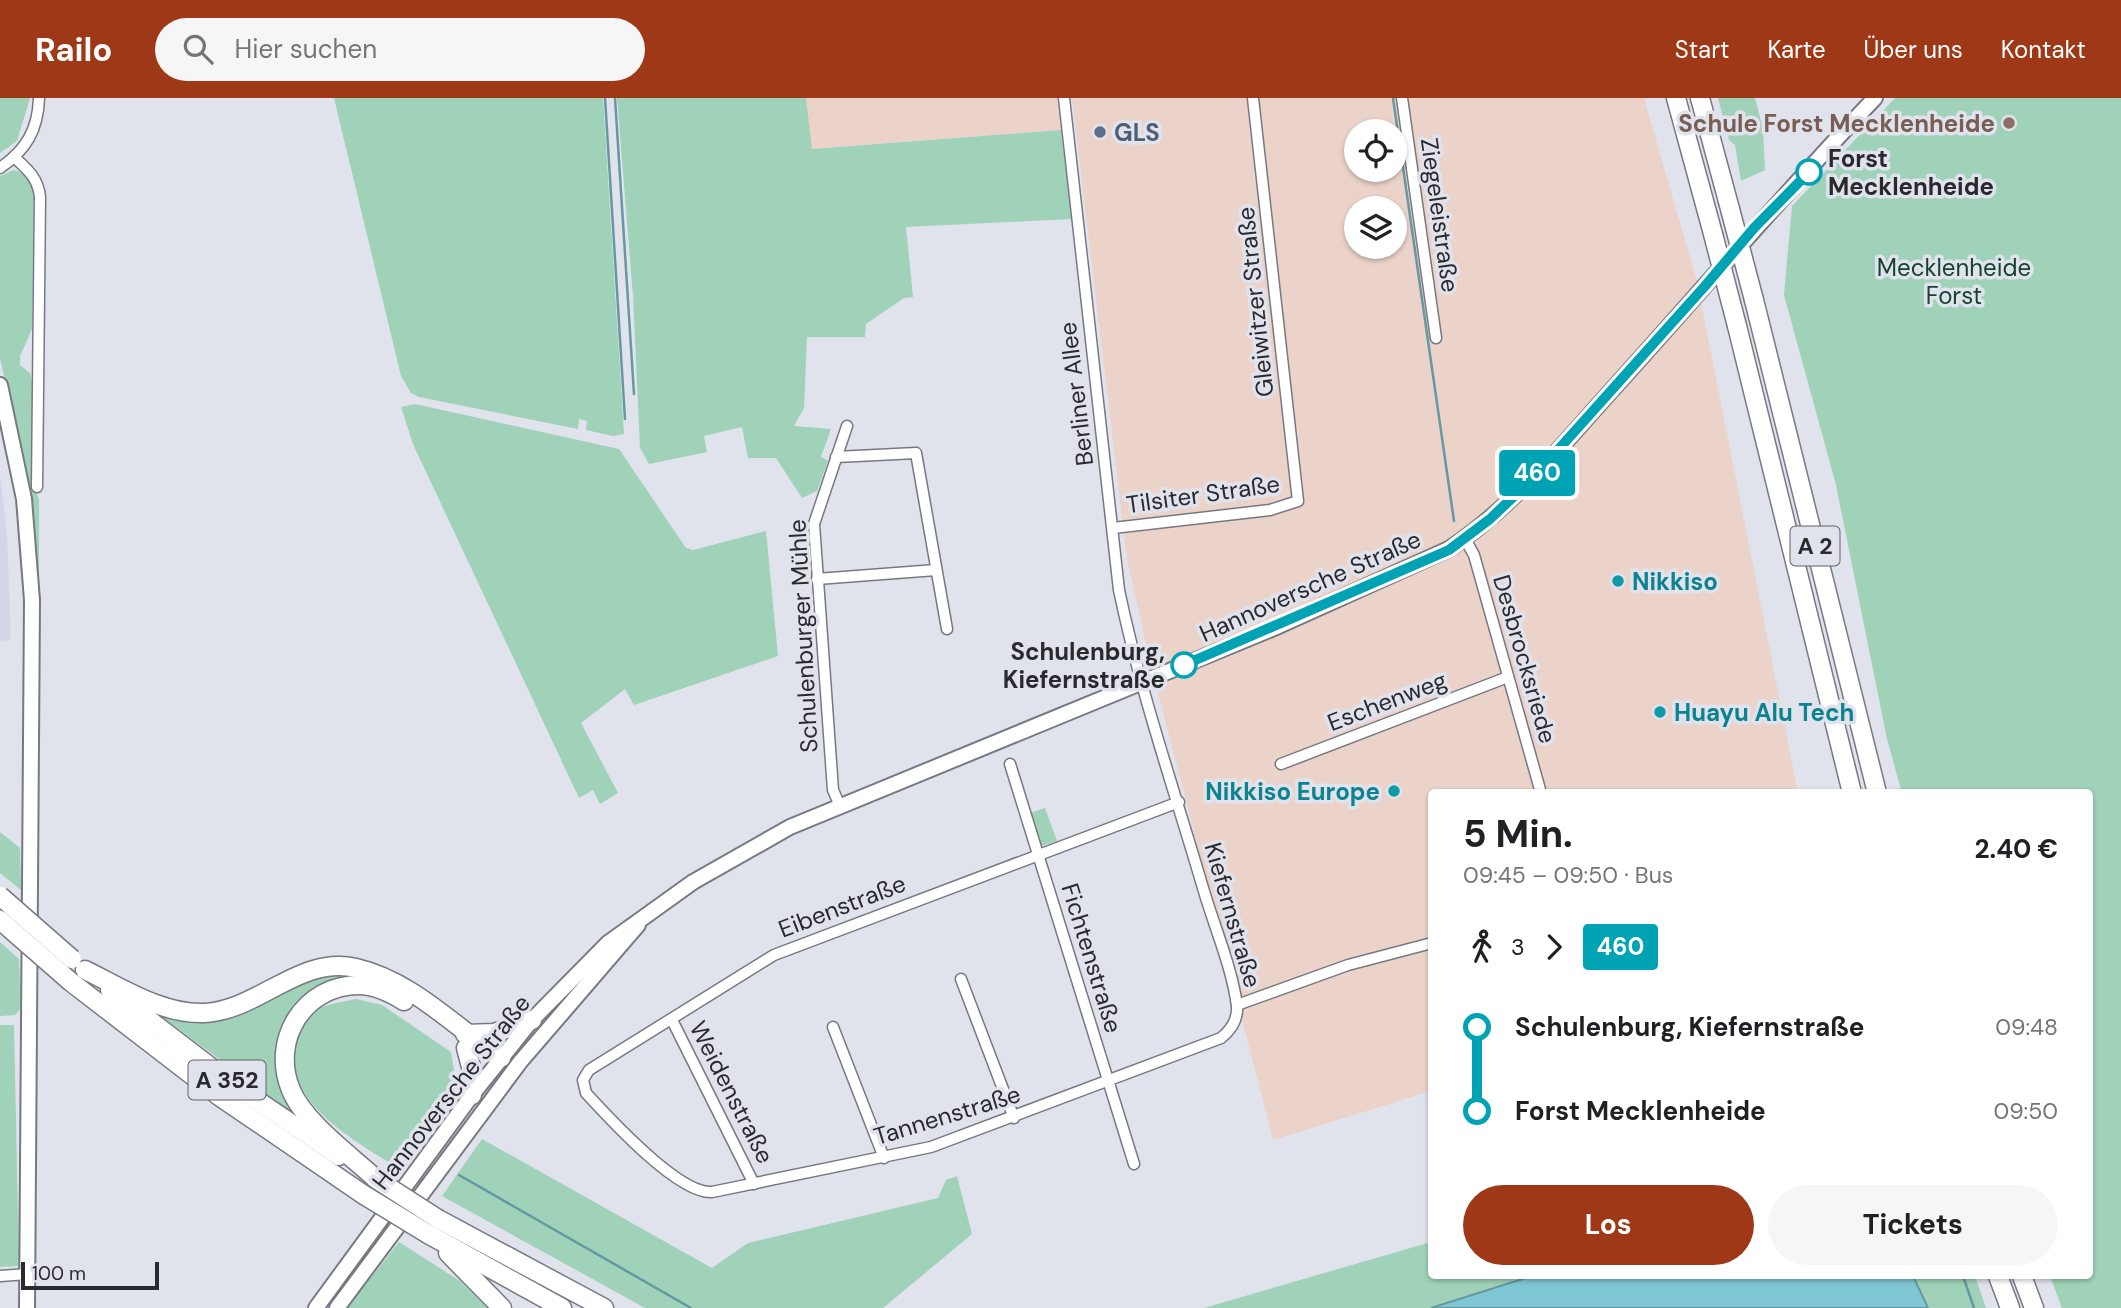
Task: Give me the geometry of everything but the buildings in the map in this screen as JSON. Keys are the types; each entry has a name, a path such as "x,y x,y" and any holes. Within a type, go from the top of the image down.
{"highway":[{"name":"A 2","path":"1676,98 1737,326 1851,789"},
{"name":"A 2","path":"1700,98 1754,300 1876,789"},
{"name":"A 352","path":"0,896 78,965 230,1082 376,1179 433,1226 562,1308"},
{"name":"A 352","path":"0,920 71,982 219,1096 364,1195 604,1308"},
{"path":"78,965 173,1010 204,1013 227,1010 325,966 353,967 381,975 415,995 466,1041 472,1095"},
{"path":"376,1179 310,1118 292,1094 285,1075 284,1048 292,1025 311,1002 335,988 362,985 378,988 409,1003 504,1068"},
{"path":"466,1041 532,1020"},
{"path":"433,1226 502,1308"},
{"path":"1999,1279 2010,1308"},
{"path":"2023,1279 2034,1308"}],"main road":[{"name":"Hannoversche Straße","path":"337,1308 504,1068 532,1020 608,943 693,882 742,852 840,806 1274,628 1449,550 1531,480 1754,228 1875,98"},
{"path":"0,385 24,499 33,625 27,1308"},
{"name":"Hannoversche Straße","path":"316,1308 472,1095 504,1068 641,921"}],"street":[{"path":"0,168 14,157 32,136 37,124 39,98"},
{"name":"Berliner Allee","path":"1064,98 1119,590 1143,682"},
{"name":"Gleiwitzer Straße","path":"1253,98 1298,501"},
{"name":"Ziegeleistraße","path":"1402,98 1436,338"},
{"path":"14,157 32,172 40,197 37,487"},
{"name":"Schulenburger Mühle","path":"840,806 833,790 814,516 847,426"},
{"path":"836,457 916,453 947,629"},
{"name":"Tilsiter Straße","path":"1113,528 1270,510 1298,501"},
{"name":"Desbrocksriede","path":"1465,538 1474,555 1540,789"},
{"path":"817,579 936,569"},
{"name":"Eschenweg","path":"1281,764 1508,677"},
{"name":"Kiefernstraße","path":"1108,1083 1221,1038 1234,1022 1237,1005 1143,682"},
{"name":"Fichtenstraße","path":"1010,764 1134,1164"},
{"name":"Eibenstraße","path":"754,1184 712,1192 696,1189 652,1159 586,1093 583,1080 589,1070 774,955 1179,802"},
{"path":"1237,1005 1348,965 1428,944"},
{"path":"961,979 1014,1118"},
{"name":"Weidenstraße","path":"672,1020 754,1184"},
{"path":"833,1027 884,1158"},
{"name":"Tannenstraße","path":"754,1184 931,1147 1108,1083"},
{"path":"0,1276 28,1274"}],"shaded area":[{"path":"806,98 1058,98 1061,130 811,149"},
{"path":"1072,98 1644,98 1697,282 1797,789 1428,789 1428,1092 1273,1140 1148,653 1127,559"},
{"path":"0,474 7,535 11,640 0,641"}],"green space":[{"path":"0,98 30,98 17,141 0,153"},
{"path":"334,98 603,98 624,434 613,436 586,430 587,421 579,419 578,429 419,397 411,393 401,376"},
{"path":"617,98 806,98 812,149 1061,130 1072,219 906,227 913,297 904,298 866,324 865,337 807,337 804,408 794,426 831,429 821,457 828,461 817,491 802,498 776,458 748,458 742,427 704,436 707,452 649,464 640,448 633,296"},
{"path":"1718,98 1755,98 1763,129 1765,170 1741,181 1735,145 1729,140"},
{"name":"Mecklenheide Forst","path":"1895,98 2121,98 2121,1308 2062,1308 2051,1279 2093,1279 2093,789 1901,789 1887,739 1836,485 1784,295 1792,206"},
{"path":"14,170 26,174 34,188 32,329 20,356 20,365 30,373 32,381 33,482 39,500 39,591 22,455 0,358 0,176"},
{"path":"415,404 619,449 686,548 693,550 766,531 778,656 634,705 625,689 581,723 618,793 600,804 593,790 579,798 413,444 401,407"},
{"path":"1045,808 1057,841 1041,846 1030,813"},
{"path":"0,832 20,848 21,890 0,873"},
{"path":"0,942 19,959 21,1008 15,1015 0,1016"},
{"path":"337,969 411,996 459,1037 409,999 353,982 285,1025 304,1122 153,1010 192,1017 300,979"},
{"path":"356,999 382,1005 451,1052 456,1082 398,1168 361,1145 324,1116 308,1099 298,1080 294,1060 297,1038 305,1020 318,1009"},
{"path":"0,1025 14,1025 19,1266 0,1267"},
{"path":"482,1139 712,1268 748,1243 938,1198 946,1180 957,1176 972,1234 883,1308 645,1308 442,1196"},
{"path":"399,1242 460,1281 487,1308 347,1308"},
{"path":"1428,1243 1428,1279 1523,1279 1431,1308 1204,1308"},
{"path":"1914,1279 1976,1279 1986,1308 1928,1308"}],"water":[{"path":"1523,1279 1914,1279 1928,1308 1431,1308"}],"waterway":[{"path":"605,98 625,419"},
{"path":"615,98 634,394"},
{"path":"1393,98 1454,521"},
{"path":"417,1144 441,1107"},
{"path":"459,1175 691,1308"},
{"path":"1964,1279 1974,1308"}],"bus line":[{"name":"460","path":"1184,665 1449,550 1478,529 1531,480 1754,228 1809,172"}],"place":[{"name":"Schule Forst Mecklenheide","path":"2009,123"},
{"name":"GLS","path":"1100,132"},
{"name":"Forst Mecklenheide","path":"1809,172"},
{"name":"Nikkiso","path":"1618,581"},
{"name":"Schulenburg, Kiefernstraße","path":"1184,665"},
{"name":"Huayu Alu Tech","path":"1660,712"},
{"name":"Nikkiso Europe","path":"1394,791"}]}
